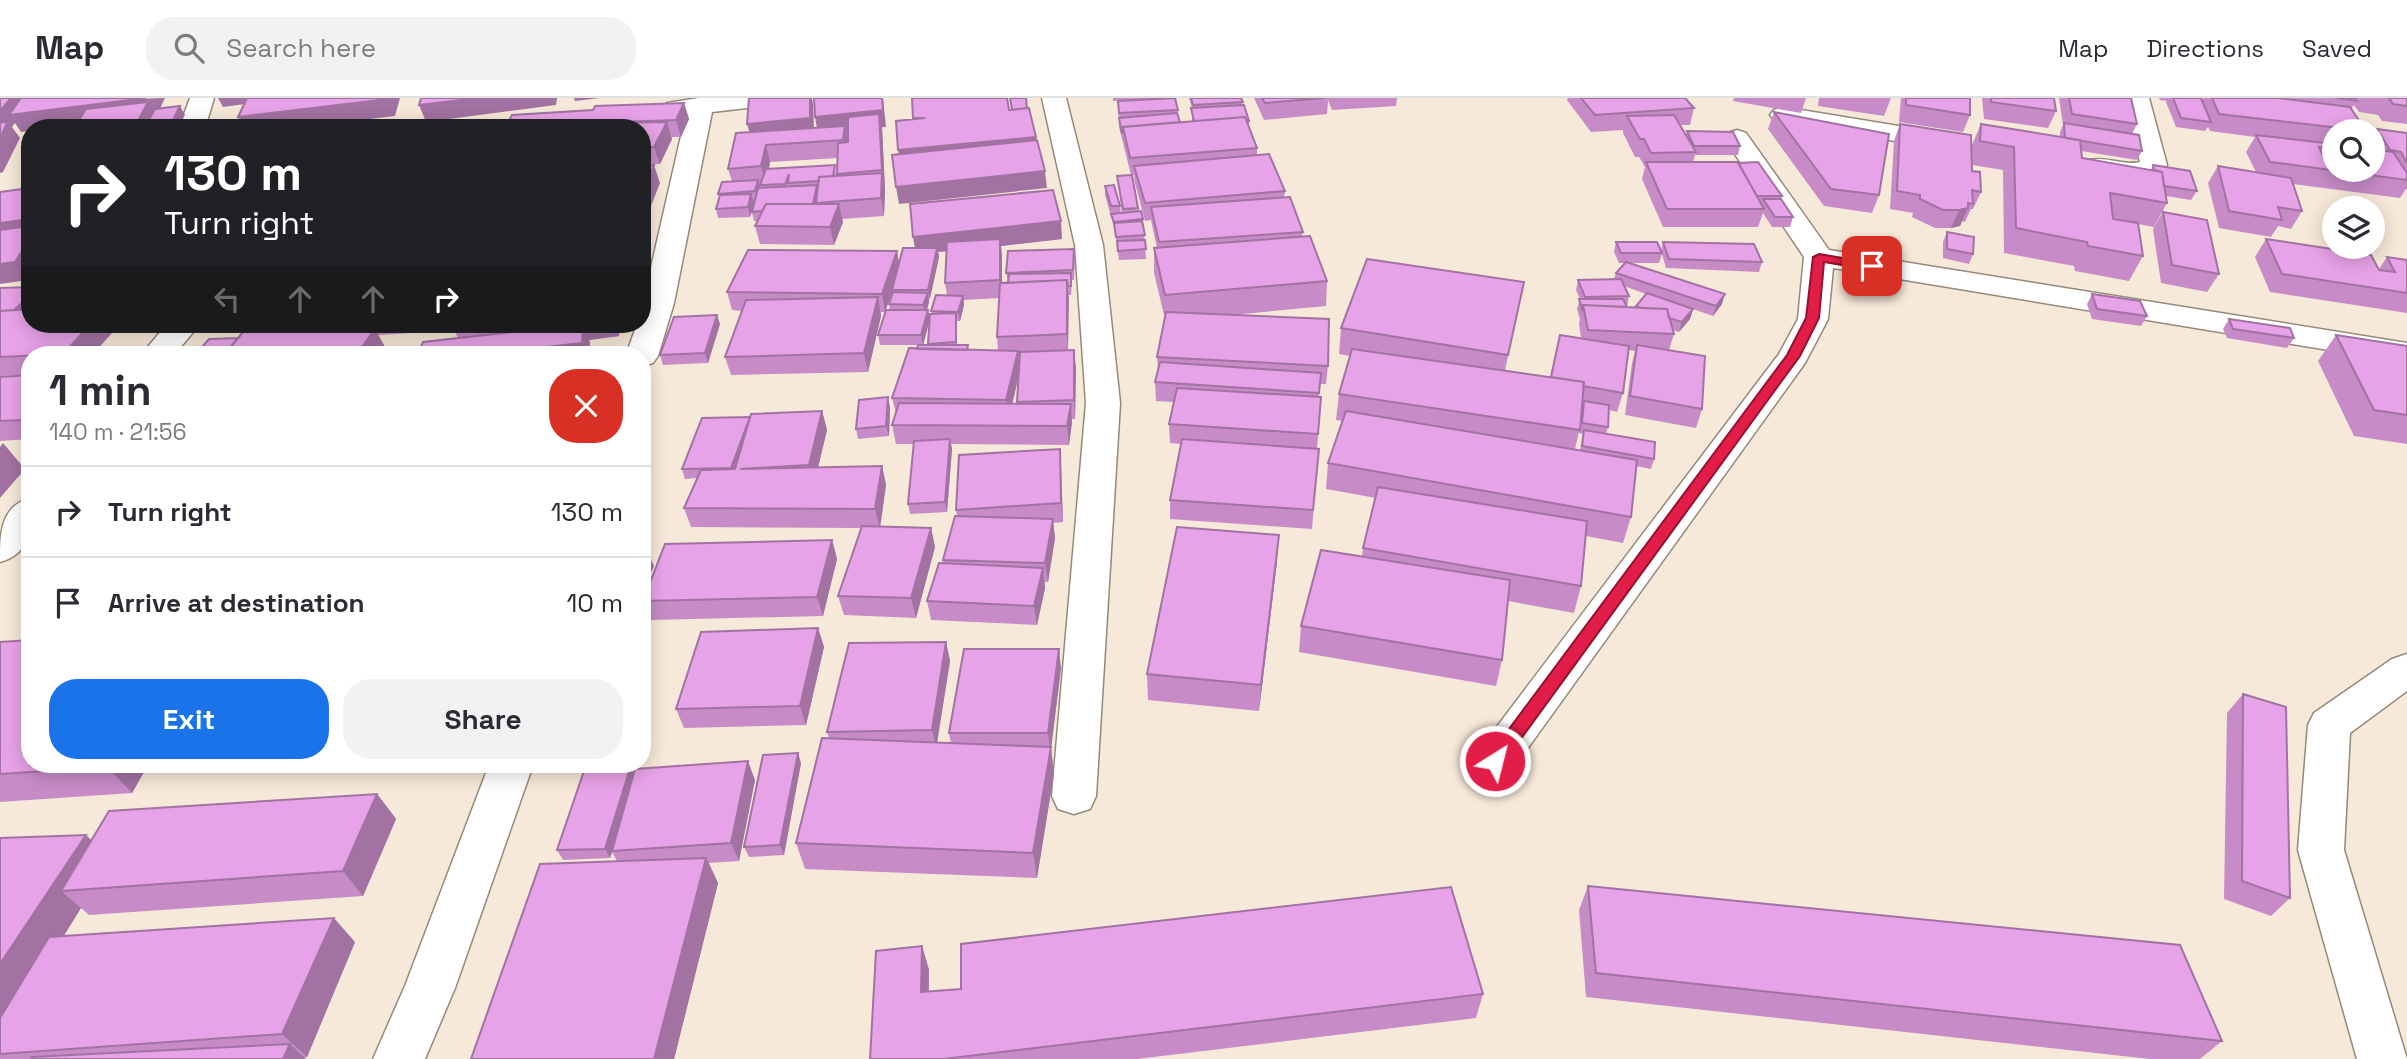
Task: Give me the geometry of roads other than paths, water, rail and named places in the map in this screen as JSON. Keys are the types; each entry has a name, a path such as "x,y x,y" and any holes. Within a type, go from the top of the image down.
{"street":[{"path":"195,119 202,98"},
{"path":"649,112 772,98"},
{"path":"1054,98 1089,245 1103,403 1074,796"},
{"path":"2079,163 2133,172 2146,171 2154,165 2137,98"},
{"path":"651,328 659,303 701,105"},
{"path":"1783,115 1971,146"},
{"path":"1495,761 1794,356 1813,318 1819,257 1737,138"},
{"path":"1819,257 2407,353"},
{"path":"0,550 21,522"},
{"path":"2383,1059 2321,850 2329,725 2407,670"},
{"path":"399,1059 430,988 508,773"}]}
